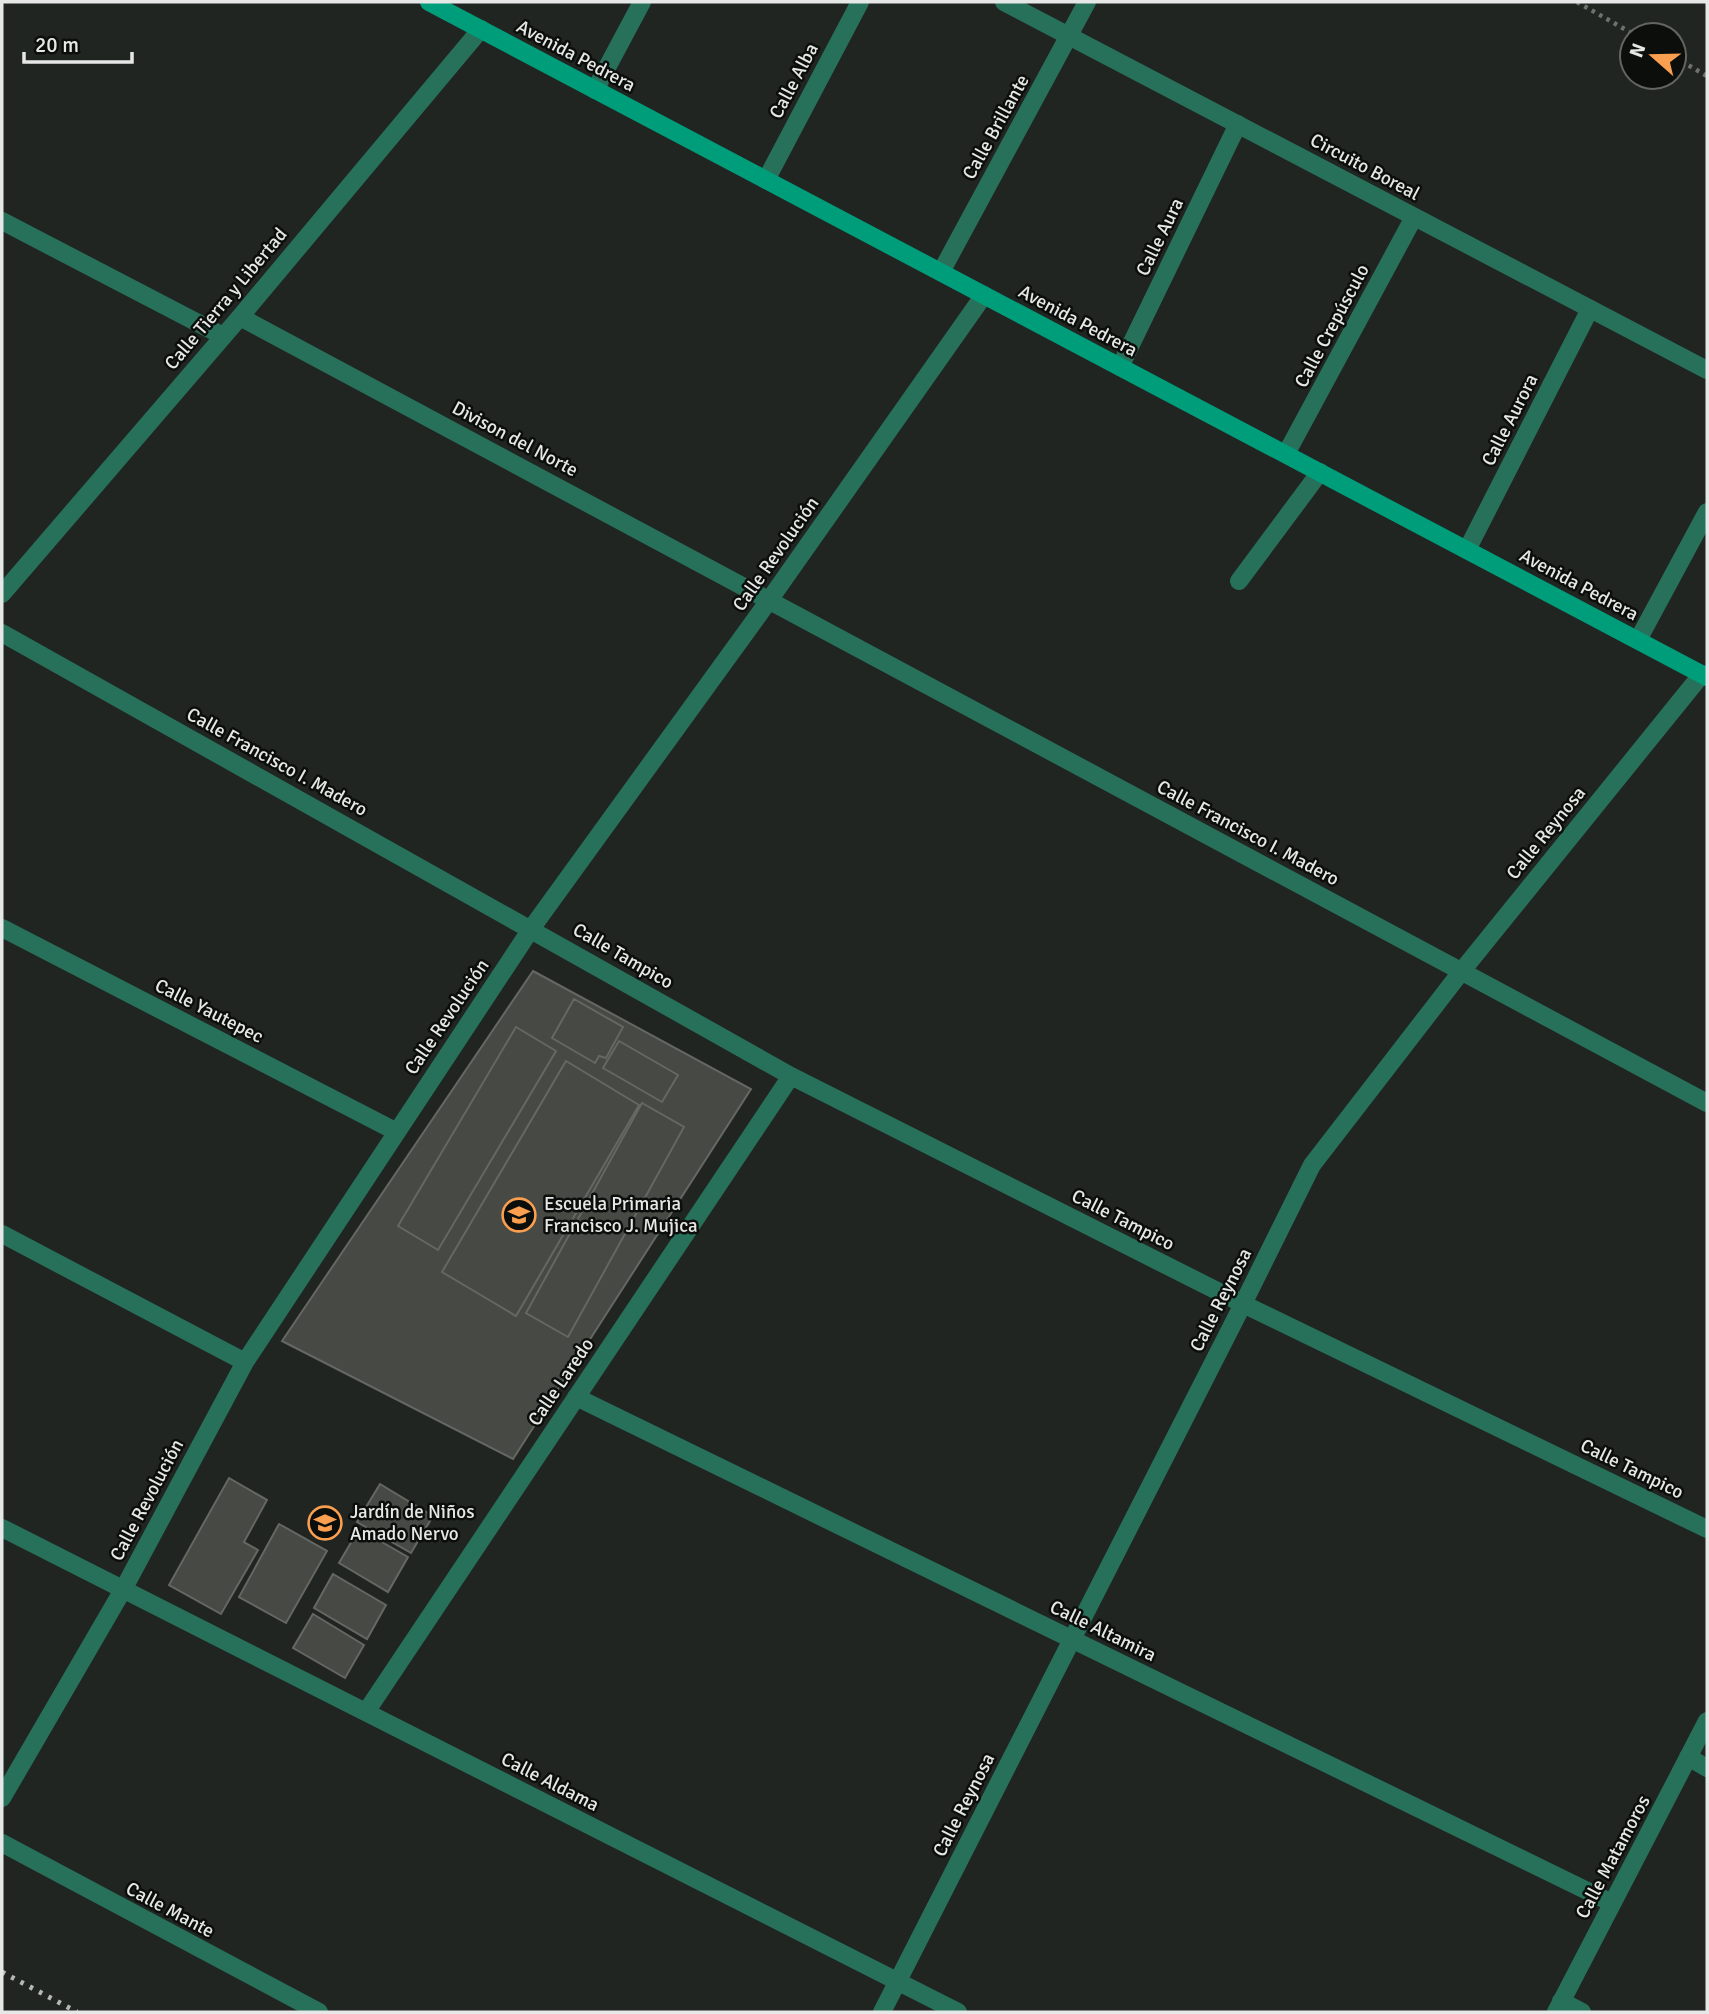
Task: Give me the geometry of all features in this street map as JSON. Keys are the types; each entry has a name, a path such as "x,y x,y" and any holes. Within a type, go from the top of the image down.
{"street":[{"name":"Avenida Pedrera","path":"429,2 1704,675"},
{"path":"595,90 642,2"},
{"name":"Calle Alba","path":"766,180 860,2"},
{"name":"Circuito Boreal","path":"1004,2 1707,370"},
{"name":"Calle Brillante","path":"941,272 1087,2"},
{"name":"Calle Tierra y Libertad","path":"2,594 240,317 481,29"},
{"name":"Calle Aura","path":"1120,367 1238,124"},
{"name":"Calle Crepúsculo","path":"1286,454 1414,216"},
{"path":"2,221 222,336"},
{"name":"Calle Revolución","path":"2,1798 124,1588 245,1362 531,929 770,599 984,295"},
{"name":"Calle Aurora","path":"1466,550 1590,309"},
{"name":"Divison del Norte","path":"240,317 770,599"},
{"path":"1239,580 1320,472"},
{"path":"1638,640 1707,512"},
{"name":"Calle Francisco I. Madero","path":"770,599 1707,1104"},
{"name":"Calle Francisco I. Madero","path":"2,633 531,929"},
{"name":"Calle Reynosa","path":"882,2012 1312,1165 1461,972 1704,675"},
{"name":"Calle Yautepec","path":"2,929 397,1132"},
{"name":"Calle Tampico","path":"531,929 792,1076 1243,1304 1707,1529"},
{"name":"Calle Laredo","path":"366,1712 792,1076"},
{"path":"2,1234 245,1362"},
{"name":"Calle Altamira","path":"576,1397 1612,1903"},
{"name":"Calle Aldama","path":"2,1528 958,2012"},
{"name":"Calle Matamoros","path":"1558,2007 1707,1721"},
{"path":"1688,1757 1707,1768"},
{"name":"Calle Mante","path":"2,1843 319,2012"},
{"path":"1558,2007 1582,2012"}],"path":[{"path":"1577,2 1618,25"},
{"path":"1688,65 1707,76"}],"building":[{"name":"Escuela Primaria Francisco J. Mujica","path":"533,971 751,1089 513,1459 282,1341"},
{"path":"574,999 623,1027 606,1058 599,1056 595,1063 552,1038"},
{"path":"516,1027 556,1051 438,1250 398,1226"},
{"path":"619,1041 678,1075 662,1102 603,1068"},
{"path":"566,1061 639,1105 516,1316 442,1272"},
{"path":"642,1103 684,1127 568,1337 526,1313"},
{"path":"229,1478 267,1500 244,1542 258,1550 221,1614 169,1585"},
{"path":"380,1484 433,1516 411,1553 357,1522"},
{"path":"279,1524 327,1551 286,1623 239,1597"},
{"path":"359,1529 408,1557 388,1592 339,1563"},
{"path":"333,1574 386,1605 367,1639 314,1608"},
{"path":"313,1614 364,1645 345,1678 293,1648"}],"railway":[{"path":"2,1972 77,2012"}],"place":[{"name":"Escuela Primaria Francisco J. Mujica","path":"519,1215"},
{"name":"Jardín de Niños Amado Nervo","path":"325,1523"}]}
